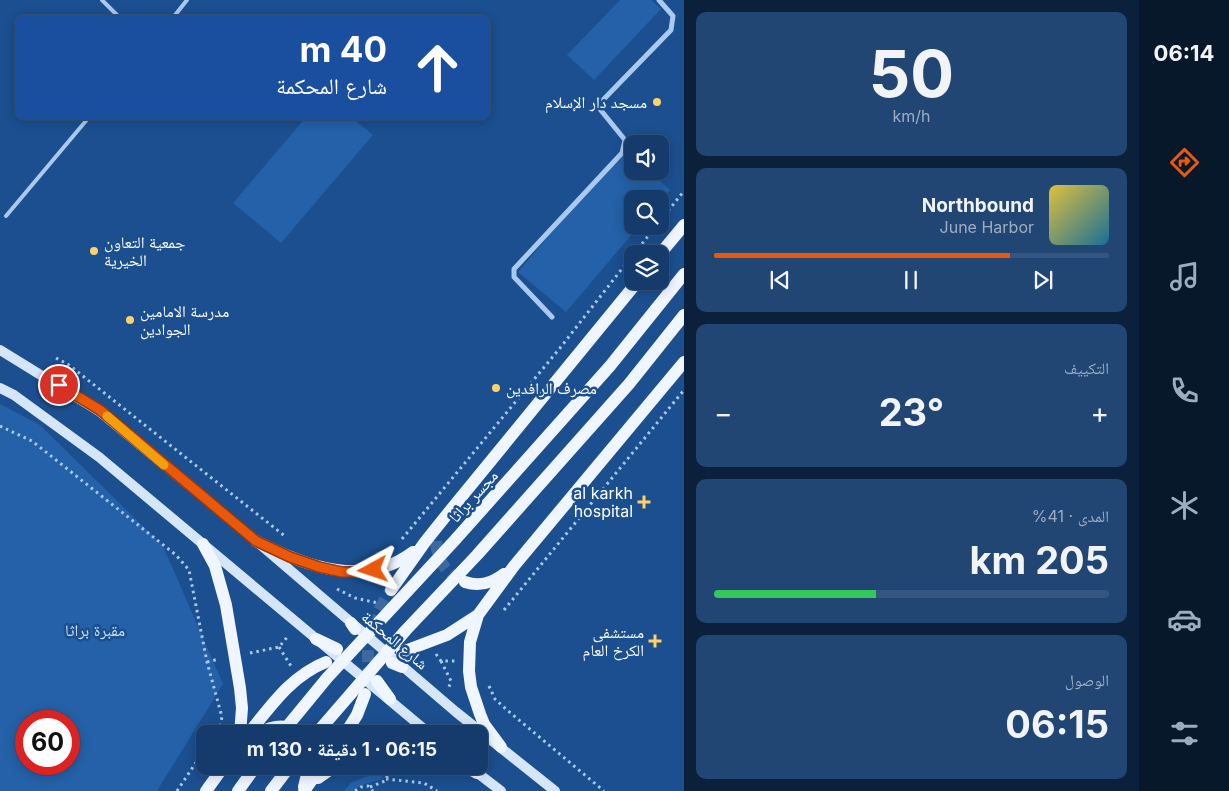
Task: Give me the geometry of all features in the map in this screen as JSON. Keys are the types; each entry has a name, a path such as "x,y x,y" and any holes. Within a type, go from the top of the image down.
{"main road":[{"path":"667,245 684,225"},
{"name":"مجسر براثا","path":"288,725 327,678 461,533 610,366 684,274"},
{"path":"390,590 430,541 448,512 631,290"},
{"path":"324,725 406,630 477,555 628,384 684,315"},
{"name":"شارع المحكمة","path":"0,350 100,410 256,541 397,665 555,791"},
{"path":"500,747 484,724 471,686 469,670 470,651 478,615 514,566 684,362"},
{"path":"0,388 14,395 100,457 420,725"},
{"path":"256,541 290,557 319,567 342,572 362,572 385,568 430,541"},
{"path":"203,544 215,566 226,605 240,688 242,708 241,725"},
{"path":"465,582 481,584 493,582 514,566"},
{"path":"402,652 447,635 478,615"},
{"path":"316,639 337,649"},
{"path":"255,725 296,679 326,662"},
{"path":"377,681 390,699"},
{"path":"350,725 365,694"},
{"path":"206,791 218,775"},
{"path":"238,791 250,775"},
{"path":"271,791 283,775"},
{"path":"305,789 307,775"},
{"path":"305,789 315,775"},
{"path":"305,789 323,775"},
{"path":"480,775 501,791"}],"street":[{"path":"552,317 514,277 514,268 622,153 626,140 599,108 601,102 671,30 673,16 659,0"}],"lane":[{"path":"102,0 117,15"},
{"path":"175,15 187,0"},
{"path":"6,216 87,120"}],"path":[{"path":"669,210 684,191"},
{"path":"641,245 649,235"},
{"path":"399,543 554,356 624,267"},
{"path":"56,358 69,365 293,541"},
{"path":"502,612 684,390"},
{"path":"0,426 32,441 176,555 189,570 207,662 222,717 220,725"},
{"path":"334,587 355,598 379,603"},
{"path":"243,655 279,648 288,636"},
{"path":"279,648 293,669"},
{"path":"434,650 451,682 449,687"},
{"path":"441,661 458,660"},
{"path":"488,684 495,698 507,710 604,791"},
{"path":"177,791 196,762"},
{"path":"385,775 386,779"},
{"path":"355,791 361,787 370,787 386,779 424,783 437,791"},
{"path":"370,787 372,791"}],"green space":[{"path":"620,0 651,0 661,9 594,80 567,55"},
{"path":"304,120 355,120 373,135 281,243 233,203"},
{"path":"623,149 624,180 659,180 670,190 624,190 624,235 631,235 566,312 518,272"},
{"name":"مقبرة براثا","path":"0,404 40,425 163,546 223,684 157,791 0,791"},
{"path":"369,775 382,775 383,779 361,785 353,791 344,791 351,783"}],"tunnel":[{"path":"436,541 438,554 444,566 458,579 465,582"},
{"path":"369,680 369,638 377,614 391,590"}],"slow traffic":[{"path":"107,416 164,465"}],"place":[{"name":"مسجد دار الإسلام","path":"657,102"},
{"name":"جمعية التعاون الخيرية","path":"94,251"},
{"name":"مدرسة الامامين الجوادين","path":"130,320"},
{"name":"مصرف الرافدين","path":"496,388"},
{"name":"al karkh hospital","path":"644,502"},
{"name":"مستشفى الكرخ العام","path":"655,641"}],"route":[{"path":"59,385 100,410 256,541 273,550 319,567 342,572 373,570"}]}
